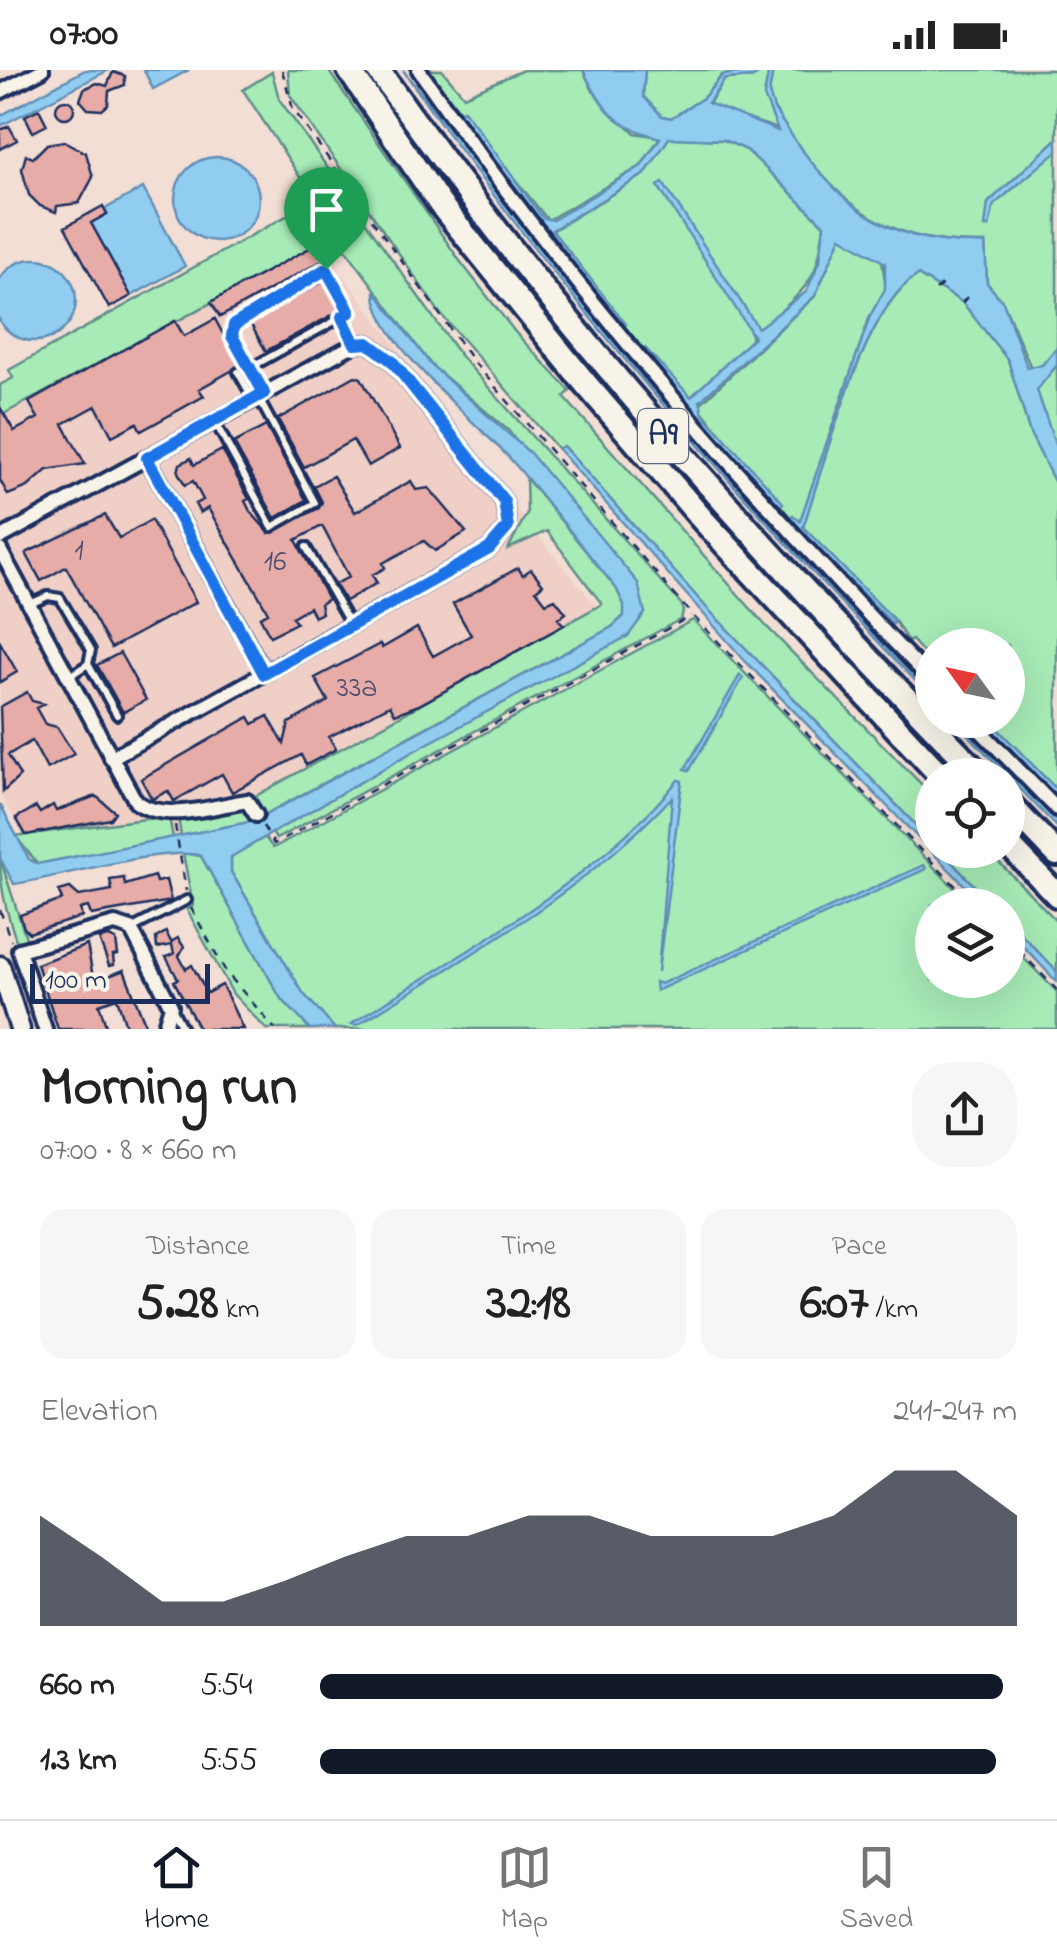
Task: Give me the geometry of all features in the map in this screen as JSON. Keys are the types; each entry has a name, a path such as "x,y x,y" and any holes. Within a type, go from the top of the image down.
{"highway":[{"name":"A9","path":"349,70 440,204 585,383 703,520 924,758"},
{"name":"A9","path":"378,70 462,190 603,367 719,502 964,758"},
{"path":"1025,821 1057,854"},
{"path":"1025,862 1057,895"}],"street":[{"path":"0,92 42,70"},
{"path":"419,70 630,348 727,463 915,663"},
{"path":"0,538 355,344 368,343 392,361 504,501 508,527 489,549 110,758"},
{"path":"147,458 264,674"},
{"path":"0,550 136,802 148,810 173,812 248,801 256,815"},
{"path":"988,738 1057,809"},
{"path":"45,1029 18,950 114,924 132,929 171,1006 164,1029"},
{"path":"0,966 20,1029"}],"lane":[{"path":"250,368 350,312 326,269 234,325 232,336 250,368 258,396"},
{"path":"342,317 355,344"},
{"path":"214,421 272,527 316,503 258,396 238,372"},
{"path":"306,546 351,625"},
{"path":"28,604 48,596 60,598 90,650 88,664 117,715"},
{"path":"68,677 88,664"},
{"path":"132,929 187,900"},
{"path":"171,1006 182,1029"}],"path":[{"path":"282,70 292,108 473,361 692,615 957,888"},
{"path":"936,290 942,284"},
{"path":"962,303 967,297"},
{"path":"269,837 274,844 692,615"},
{"path":"177,836 187,900 226,972 275,1029"},
{"path":"0,910 18,950"},
{"path":"1025,957 1057,990"}],"shaded area":[{"path":"314,236 530,527 610,622 484,670 185,838 55,855 22,833 0,794 0,414"}],"green space":[{"path":"288,70 328,70 460,261 515,332 570,391 564,397 766,626 915,778 915,824 705,606 564,447 558,449 439,312 290,95"},
{"path":"427,70 442,70 464,96 523,70 583,70 593,91 635,133 660,137 641,166 548,220"},
{"path":"645,70 758,70 722,75 703,98 672,118 662,116 643,96"},
{"path":"769,70 764,96 780,130 708,105 725,79 753,77"},
{"path":"773,70 1057,70 1057,139 988,203 989,226 993,205 1057,147 1057,450 1031,368 1003,302 987,283 985,243 914,235 885,224 836,190 774,109 769,93"},
{"path":"272,72 279,99 459,354 682,605 683,612 681,619 276,839 271,831 645,613 508,430 431,365 336,236 0,416 0,385 13,378 9,370 315,200 243,90"},
{"path":"669,137 724,140 747,150 824,225 820,252 809,281 762,327 758,328 748,318 752,342 691,397 642,350 552,231 645,174"},
{"path":"841,236 882,260 886,289 870,316 800,522 791,518 698,406 815,296"},
{"path":"918,275 962,302 1008,360 1030,433 1057,487 1057,790 1006,738 1025,738 1025,628 915,628 915,643 908,642 895,621 803,527 863,352 898,292"},
{"path":"526,478 616,588 625,605 624,616 612,627 262,816 252,798 602,604 547,531 508,549 527,513"},
{"path":"693,620 915,848 915,868 935,868 954,888 915,888 915,998 1025,998 1025,959 1057,992 1057,1029 335,1029 303,993 231,872 231,857 264,836 273,848"},
{"path":"245,806 254,821 181,836 178,816"},
{"path":"169,816 173,838 38,864 15,836"},
{"path":"183,853 201,856 280,997 310,1029 266,1029 233,994 187,910 193,906"},
{"path":"0,858 28,944 17,943 13,932"},
{"path":"957,868 1005,868 1024,888 977,888"},
{"path":"1025,889 1057,921 1057,972 1025,938"}],"water":[{"path":"85,70 109,70 0,126 0,116"},
{"path":"144,70 189,70 153,89"},
{"path":"403,70 646,381 815,572 915,675 915,680 791,549 655,395 463,154"},
{"path":"583,70 645,70 643,96 662,116 671,118 703,98 723,75 764,70 753,77 725,79 708,103 778,131 764,96 769,70 773,70 769,93 774,109 837,190 885,225 914,236 985,243 987,283 1003,302 1027,367 1042,365 1057,347 1057,365 1037,390 1057,450 1057,487 1030,433 1008,360 962,302 918,275 898,292 880,318 848,389 803,527 895,621 893,624 789,520 793,515 800,521 870,316 885,289 885,263 841,237 815,296 700,401 703,414 783,503 780,506 641,351 645,348 691,397 754,337 658,186 663,183 758,328 806,292 820,261 824,225 747,150 724,140 669,138 645,174 552,230 626,324 622,327 458,112 464,110 543,218 553,220 641,166 660,138 632,128 612,115"},
{"path":"1057,139 1057,151 994,205 989,227 985,227 988,203"},
{"path":"217,157 233,160 247,169 256,183 256,215 247,229 233,238 217,241 201,238 187,229 178,215 175,199 178,183 187,169 201,160"},
{"path":"143,188 185,266 131,296 91,223 107,214 105,209"},
{"path":"19,262 51,262 69,277 75,292 73,316 51,338 19,338 -1,320 -1,280"},
{"path":"375,291 431,365 530,453 638,583 645,613 628,636 414,751 231,857 231,872 303,993 335,1029 310,1029 280,997 201,856 138,858 14,884 0,858 0,804 29,859 38,864 254,821 612,627 624,616 624,605 616,588 540,493 409,357 379,310"},
{"path":"563,446 705,606 915,824 915,835 746,662 558,449"},
{"path":"740,675 743,678 689,771 685,769"},
{"path":"971,738 976,738 996,758 991,758"},
{"path":"1000,738 1006,738 1057,790 1057,797 1025,764 1025,758 1019,758"},
{"path":"678,780 682,781 658,972 672,797 637,832 562,893 440,974 357,1025 351,1024 525,914 567,883 645,817"},
{"path":"1025,788 1057,821 1057,827 1025,794"},
{"path":"917,868 926,869 656,991 655,982 661,984"},
{"path":"948,868 957,868 977,888 967,888"},
{"path":"1025,938 1057,972 1057,982 1025,948"}],"building":[{"path":"113,72 125,76 125,85 109,91 108,105 102,110 88,109 80,100 84,89 97,83 107,86"},
{"path":"65,100 72,102 72,116 65,118 58,116 56,109 58,102"},
{"path":"39,109 47,125 33,132 25,116"},
{"path":"9,126 17,140 0,149 0,130"},
{"path":"64,141 86,153 93,177 79,203 57,206 56,212 40,206 29,195 22,169 26,155 33,158 47,144"},
{"path":"103,206 107,214 91,223 131,296 109,308 65,227"},
{"path":"317,244 325,259 220,317 211,302"},
{"path":"324,281 341,310 266,351 250,323"},
{"path":"215,319 240,366 199,389 204,396 141,431 137,423 112,436 96,406 63,424 85,464 47,470 28,487 8,495 0,480 0,407 14,431 38,418 29,402 175,321 184,336"},
{"path":"355,376 361,378 400,448 368,466 353,440 304,467 278,419"},
{"path":"266,426 306,500 275,518 234,443"},
{"path":"222,450 249,499 245,501 250,511 269,533 319,508 322,502 314,486 333,476 355,512 411,481 416,490 429,488 466,532 435,551 424,541 383,563 385,568 372,575 377,583 345,601 335,584 349,577 322,526 296,540 328,599 320,604 322,613 314,617 309,607 292,617 296,623 270,636 260,617 268,613 259,596 208,508 200,513 195,504 203,500 193,481 185,485 178,472 180,464 191,458 194,465"},
{"path":"105,515 119,538 151,520 196,602 111,648 66,567 41,581 26,553"},
{"path":"518,568 523,575 531,569 543,584 536,590 546,603 555,599 566,613 558,619 564,625 419,705 395,714 390,705 329,737 336,749 306,765 301,755 232,792 222,774 174,801 168,791 152,799 141,779 249,717 253,724 268,716 284,744 289,723 328,701 315,678 380,644 382,648 417,628 433,656 471,635 453,604"},
{"path":"0,642 17,672 0,682"},
{"path":"120,653 146,700 123,712 97,665"},
{"path":"27,692 32,701 44,704 36,708 45,724 57,727 74,754 47,769 32,741 8,755 20,776 3,792 0,707"},
{"path":"96,796 115,812 110,819 26,835 16,818 36,807 40,813 53,805 56,811"},
{"path":"154,876 156,882 166,880 171,901 91,915 88,907 80,909 82,917 29,933 24,928 20,915 62,900 59,891 70,888 79,896 112,890 110,880 124,878 125,885"},
{"path":"166,932 171,942 178,938 184,947 179,956 186,969 192,965 207,993 222,985 243,1029 199,1029 166,957 174,954 172,945 157,948 156,938"},
{"path":"99,939 116,940 118,955 113,956 114,965 109,966"},
{"path":"87,945 94,982 124,970 147,1029 127,1029 117,998 99,1004 107,1029 58,1029 37,964"}],"route":[{"path":"326,269 350,312 342,317 355,344 368,343 392,361 504,501 508,527 489,549 264,674 147,458 264,393 231,330 238,319 326,269"}]}
